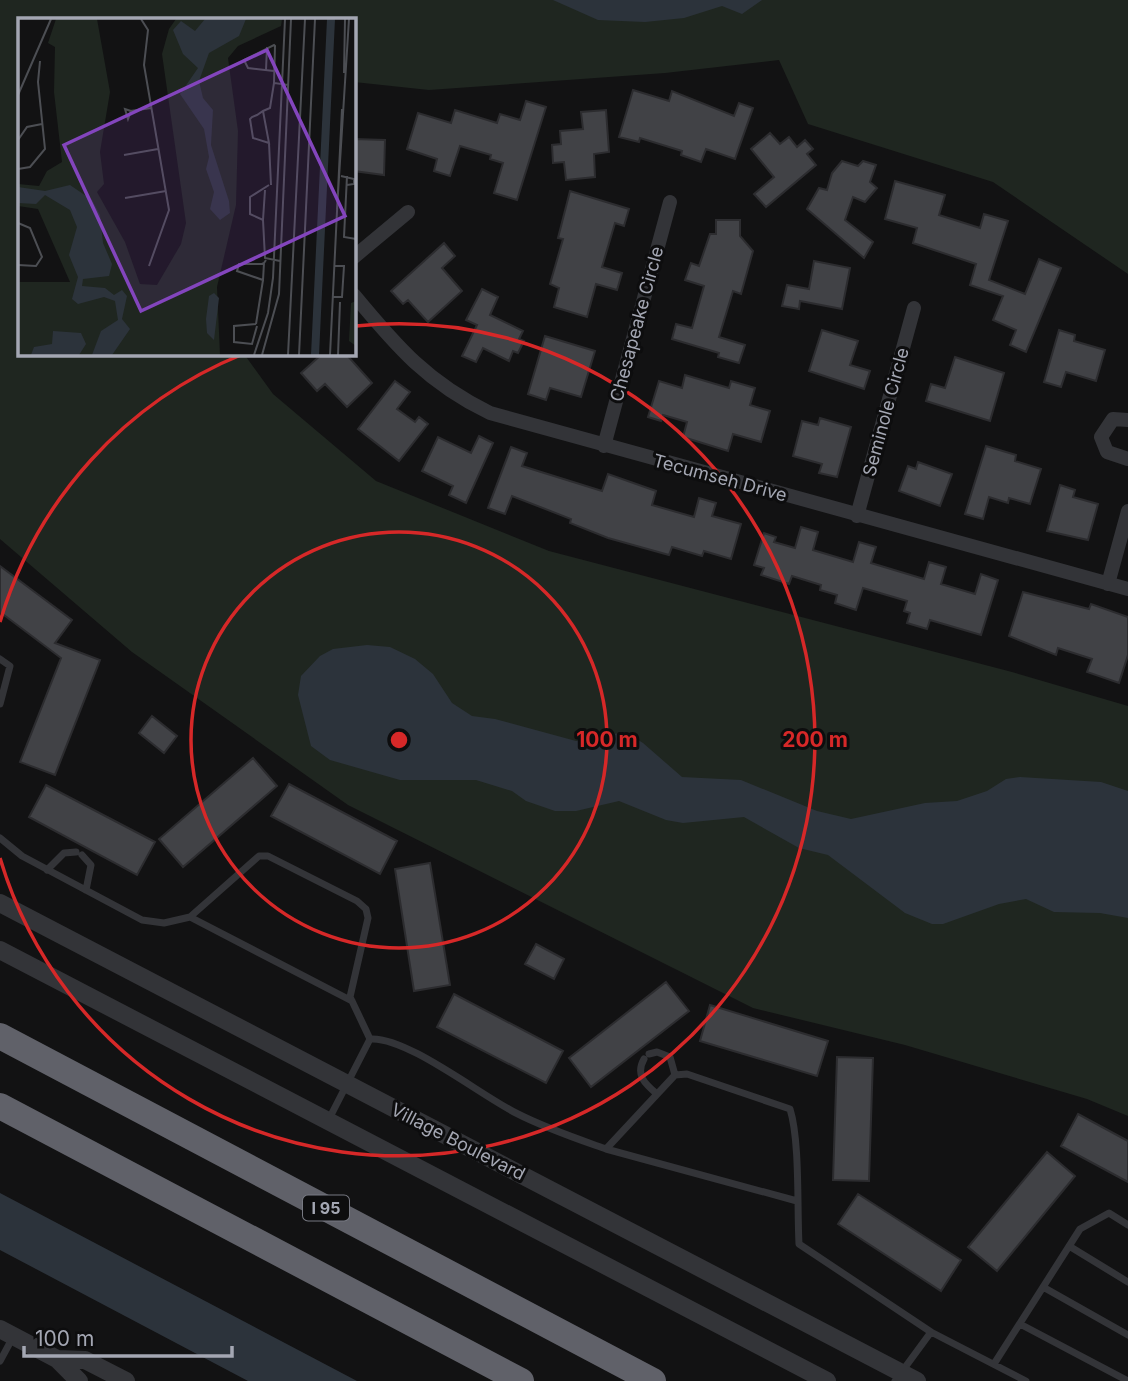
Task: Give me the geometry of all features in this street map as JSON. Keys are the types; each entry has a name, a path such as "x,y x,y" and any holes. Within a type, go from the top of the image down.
{"highway":[{"name":"I 95","path":"0,1036 653,1381"},
{"path":"0,1106 520,1381"}],"street":[{"name":"Chesapeake Circle","path":"604,446 670,202"},
{"path":"355,256 408,212"},
{"name":"Tecumseh Drive","path":"355,296 401,352 461,399 510,421 1128,589"},
{"name":"Seminole Circle","path":"857,516 914,307"},
{"path":"1128,420 1113,419 1101,437 1107,452 1128,459"},
{"path":"1108,584 1128,512"},
{"name":"Village Boulevard","path":"0,903 898,1376 917,1381"},
{"path":"0,950 827,1381"},
{"path":"6,1333 57,1359 79,1381"},
{"path":"57,1359 85,1360 126,1381"}],"lane":[{"path":"0,659 10,666 0,704"},
{"path":"0,838 22,856 142,920 163,923 190,917 259,856 268,856 357,901 366,909 368,918 350,997 370,1039"},
{"path":"47,870 64,853 79,854 90,864 86,890"},
{"path":"190,917 352,1001"},
{"path":"370,1039 383,1038 404,1046 514,1112 556,1132 606,1149 797,1201"},
{"path":"327,1122 370,1039"},
{"path":"657,1094 642,1081 640,1073 647,1057 657,1052 670,1057 676,1075"},
{"path":"606,1149 676,1075 687,1074 790,1109 799,1244 931,1332 1026,1381"},
{"path":"994,1364 1080,1229 1109,1213 1128,1225"},
{"path":"1069,1246 1128,1282"},
{"path":"1043,1287 1128,1335"},
{"path":"1020,1324 1128,1381"},
{"path":"898,1376 931,1332"},
{"path":"0,1361 6,1333"}],"shaded area":[{"path":"0,0 1128,0 1128,274 993,182 808,124 779,60 665,73 429,90 355,82 355,18 18,18 18,355 245,355 273,394 376,481 549,551 1012,672 1128,706 1128,1116 1087,1099 905,1045 753,1008 348,805 132,652 0,539"},
{"path":"553,0 762,0 742,14 722,6 684,18 645,22 598,20"},
{"path":"367,645 390,647 415,659 433,674 452,703 472,716 495,719 576,741 625,732 643,743 682,777 741,780 817,811 851,819 925,803 957,801 987,791 1006,779 1020,777 1101,782 1128,791 1128,918 1100,913 1054,912 1026,899 999,904 943,924 932,924 905,913 828,855 799,848 744,817 683,823 666,820 619,801 576,811 555,811 526,801 512,791 476,780 400,780 330,760 311,746 298,695 301,676 320,656 333,649"},
{"path":"0,1193 357,1381 248,1381 0,1250"}],"building":[{"path":"633,90 669,101 672,91 734,116 739,103 753,108 735,159 706,149 701,162 681,155 682,151 640,138 639,142 619,137"},
{"path":"526,101 546,107 517,200 494,193 503,163 490,159 491,155 460,146 450,176 434,171 437,159 407,149 418,113 451,123 455,110 497,123 500,114 520,120"},
{"path":"606,110 609,152 594,154 595,177 566,180 564,162 553,163 552,145 561,144 560,131 583,129 581,112"},
{"path":"770,133 780,144 789,137 797,147 805,140 813,149 807,154 816,165 766,207 754,194 774,177 751,149"},
{"path":"355,139 385,140 384,175 355,171"},
{"path":"842,161 858,166 863,161 876,165 870,182 877,188 865,202 853,197 845,220 873,242 864,258 807,209 819,188 827,190 832,173"},
{"path":"895,181 945,195 939,215 980,228 984,214 1008,221 989,280 1025,294 1039,259 1061,268 1026,352 1010,345 1016,330 993,320 1003,296 970,285 976,264 913,243 917,228 885,219"},
{"path":"570,191 629,209 624,226 615,223 602,267 622,273 617,290 596,284 587,317 554,307 559,288 550,284 563,239 558,238"},
{"path":"716,220 740,220 740,236 753,251 741,294 733,291 719,337 745,345 739,363 718,357 719,353 672,339 676,324 692,328 704,286 685,280 691,263 699,266 710,234 716,234"},
{"path":"444,243 455,256 442,268 462,291 428,322 408,300 403,304 391,291"},
{"path":"814,261 850,268 842,309 800,301 799,309 782,306 787,285 809,289"},
{"path":"482,289 498,297 490,315 523,331 519,339 524,341 518,353 513,351 509,361 483,348 476,362 462,356 477,325 466,320"},
{"path":"822,330 858,341 850,365 870,371 864,389 809,371"},
{"path":"1059,330 1075,335 1074,341 1105,350 1096,381 1066,372 1061,387 1044,382"},
{"path":"545,336 595,351 581,397 550,388 546,400 528,394"},
{"path":"321,355 347,355 372,383 347,407 325,384 317,391 301,373"},
{"path":"955,357 1004,373 990,421 926,401 931,384 945,388"},
{"path":"685,375 729,388 731,381 755,388 750,405 770,411 761,442 733,434 728,451 683,437 687,422 663,415 661,421 648,417 659,381 682,388"},
{"path":"395,381 410,392 397,409 415,422 419,417 428,424 399,461 358,429"},
{"path":"820,418 851,427 837,477 819,473 822,464 793,456 802,421 818,425"},
{"path":"479,436 493,443 466,503 449,495 453,486 422,471 438,437 471,453"},
{"path":"986,446 1016,455 1015,461 1041,469 1030,504 1009,498 1008,503 989,497 983,519 965,514"},
{"path":"511,447 527,453 522,466 602,491 608,474 656,491 652,505 694,517 699,498 716,503 712,516 741,524 731,559 704,551 702,556 672,547 669,555 608,538 570,523 571,519 512,496 505,514 488,508"},
{"path":"918,462 952,474 940,506 899,491 908,466 916,469"},
{"path":"1060,485 1075,490 1073,497 1098,504 1088,540 1047,531"},
{"path":"801,527 818,532 813,550 853,562 859,542 876,547 871,563 924,579 929,562 946,567 941,584 975,594 981,574 998,580 981,635 930,620 927,629 907,623 910,613 904,611 907,601 863,588 856,610 835,603 837,595 820,590 821,585 792,576 789,584 761,575 764,568 754,565 764,533 776,537 774,542 795,548"},
{"path":"0,566 72,620 55,643 100,660 55,775 20,762 61,658 0,612"},
{"path":"1023,592 1089,609 1091,604 1128,617 1128,655 1119,683 1087,672 1092,659 1058,648 1056,655 1009,636"},
{"path":"152,716 177,736 164,753 139,733"},
{"path":"253,758 277,786 183,867 159,839"},
{"path":"289,784 397,841 380,874 271,816"},
{"path":"46,785 155,842 137,875 29,817"},
{"path":"430,863 450,985 414,991 395,869"},
{"path":"536,944 564,959 554,979 525,964"},
{"path":"666,982 689,1011 591,1087 569,1058"},
{"path":"454,994 563,1051 546,1083 437,1027"},
{"path":"710,1005 828,1041 817,1076 700,1041"},
{"path":"837,1057 873,1058 869,1181 833,1180"},
{"path":"1078,1114 1128,1141 1128,1182 1061,1146"},
{"path":"1047,1152 1075,1176 997,1271 968,1247"},
{"path":"858,1194 961,1260 941,1291 838,1224"}]}
